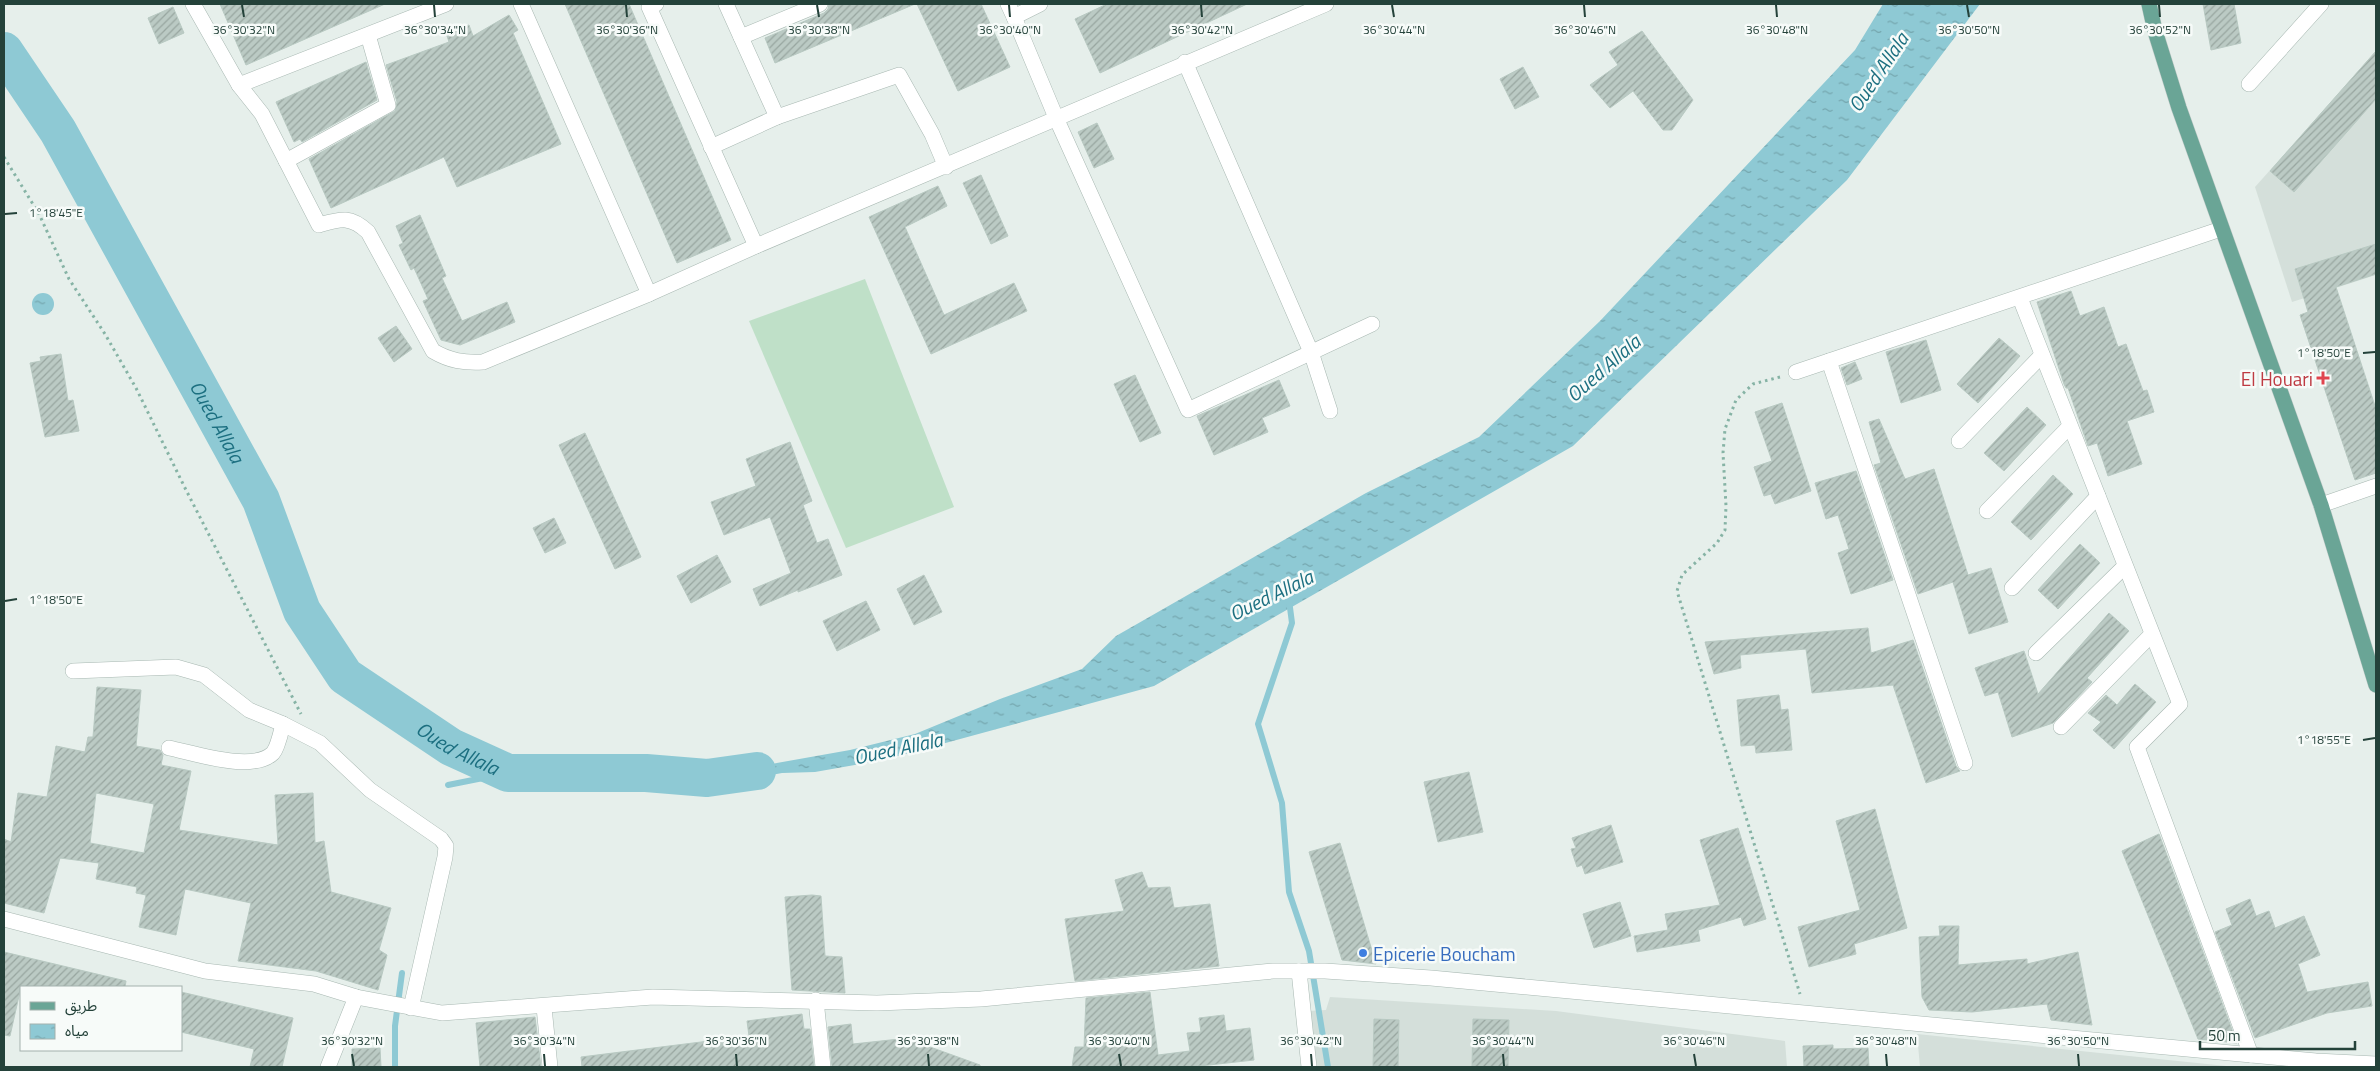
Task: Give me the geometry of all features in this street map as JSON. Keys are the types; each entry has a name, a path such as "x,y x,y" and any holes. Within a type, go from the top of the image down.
{"main road":[{"path":"2149,4 2165,66 2321,505 2376,685"}],"street":[{"path":"193,4 239,85 262,114 319,226 339,220 352,220 368,232 433,351 447,359 464,363 483,362 649,294 756,246 1057,120 1185,62 1326,4"},
{"path":"239,85 368,34 409,11 446,4"},
{"path":"521,4 649,294"},
{"path":"656,4 649,7 710,147 756,246"},
{"path":"726,4 777,117"},
{"path":"741,37 820,4"},
{"path":"1040,4 1011,10 1057,120 1188,410 1372,324"},
{"path":"2249,84 2321,4"},
{"path":"286,161 388,105 368,34"},
{"path":"1185,62 1311,352 1330,411"},
{"path":"710,147 777,117 899,75 932,134 946,167"},
{"path":"1796,372 2222,229"},
{"path":"2020,298 2180,704 2137,747 2251,1055"},
{"path":"1959,441 2042,355"},
{"path":"1829,361 1965,763"},
{"path":"1987,511 2070,426"},
{"path":"2321,505 2376,486"},
{"path":"2012,588 2098,496"},
{"path":"2036,653 2125,566"},
{"path":"2061,727 2152,634"},
{"path":"74,671 176,667 204,674 249,710 283,724 320,743 370,790 441,839 446,846 409,1007"},
{"path":"169,748 245,763 262,761 274,752 283,724"},
{"path":"4,919 206,971 314,984 356,997 442,1013 544,1007 653,997 877,1003 981,999 1273,971 1325,971 1431,978 2251,1055 2376,1064"},
{"path":"1301,971 1310,1067"},
{"path":"328,1067 356,997"},
{"path":"816,1000 823,1067"},
{"path":"544,1007 550,1067"}],"path":[{"path":"4,157 39,214 68,279 105,334 136,388 279,672 320,743"},
{"path":"1796,372 1753,384 1736,400 1725,429 1723,453 1726,506 1724,530 1717,543 1682,575 1677,591 1806,1014"}],"shaded area":[{"path":"2376,51 2376,275 2292,302 2255,187"},
{"path":"1330,997 1556,1011 1785,1041 1787,1067 1316,1067 1309,1011 1326,1010"},
{"path":"1917,1034 2236,1067 1920,1067"}],"green space":[{"path":"865,279 954,507 846,548 749,321"}],"water":[{"path":"1883,4 1980,4 1847,180 1573,446 1154,686 883,760 815,772 782,773 729,783 707,778 743,769 850,750 915,734 1000,699 1082,669 1116,636 1366,493 1479,437 1600,321 1855,50"},
{"path":"43,293 51,296 54,304 51,312 43,315 35,312 32,304 35,296"}],"building":[{"path":"220,4 385,4 246,65"},
{"path":"565,4 629,4 731,240 677,263"},
{"path":"829,4 915,4 775,63 765,38 824,13 828,9"},
{"path":"917,4 981,4 1010,67 958,91"},
{"path":"1107,4 1247,4 1100,73 1075,19"},
{"path":"2203,4 2234,4 2241,43 2211,50"},
{"path":"173,7 184,33 159,44 148,18"},
{"path":"509,15 518,30 513,33 561,144 457,187 444,157 331,208 309,159 395,111 397,102 386,65 449,42 446,33 469,25 473,36"},
{"path":"1642,31 1693,100 1672,130 1663,130 1633,91 1610,108 1590,85 1618,65 1609,52"},
{"path":"2376,51 2376,99 2294,192 2270,171"},
{"path":"366,62 377,100 302,142 300,139 294,142 276,102"},
{"path":"1523,67 1539,97 1515,109 1500,79"},
{"path":"1097,123 1114,159 1094,168 1078,132"},
{"path":"981,175 1008,236 991,244 963,183"},
{"path":"938,186 947,206 905,227 944,315 1014,283 1027,311 931,354 869,217"},
{"path":"420,215 446,276 442,278 462,321 507,302 515,322 460,345 441,340 423,301 428,299 414,268 411,270 399,245 403,243 396,226"},
{"path":"2376,244 2376,274 2336,287 2376,409 2376,473 2355,480 2300,315 2308,312 2295,269"},
{"path":"2071,291 2080,316 2104,307 2118,347 2126,344 2143,391 2147,390 2154,412 2127,421 2142,464 2108,476 2097,443 2088,446 2068,388 2064,384 2037,302"},
{"path":"396,326 412,349 394,362 378,338"},
{"path":"1999,338 2020,356 1978,403 1957,384"},
{"path":"1926,340 1941,390 1901,403 1886,352"},
{"path":"61,354 68,401 73,400 79,431 45,437 30,363 41,361 40,357"},
{"path":"1855,362 1862,379 1847,385 1841,368"},
{"path":"1135,375 1161,433 1140,442 1114,384"},
{"path":"1279,380 1290,406 1262,418 1268,432 1214,455 1197,416"},
{"path":"1782,403 1811,491 1775,504 1771,494 1764,496 1754,467 1772,461 1755,412"},
{"path":"2027,407 2046,425 2004,471 1984,453"},
{"path":"1879,419 1905,479 1934,469 1968,575 1991,568 2008,622 1969,634 1953,582 1918,594 1874,465 1881,463 1869,422"},
{"path":"585,433 641,557 615,569 559,445"},
{"path":"790,442 812,501 803,505 817,543 828,539 842,575 798,592 798,590 760,606 753,589 791,573 770,517 724,535 711,502 756,486 746,459"},
{"path":"1856,471 1893,580 1851,594 1838,553 1849,549 1838,515 1826,519 1815,483"},
{"path":"2053,475 2073,494 2031,540 2011,522"},
{"path":"554,518 566,543 545,553 533,528"},
{"path":"2080,544 2100,563 2058,609 2038,590"},
{"path":"717,555 731,582 691,603 677,576"},
{"path":"924,575 942,612 914,625 897,589"},
{"path":"866,601 880,630 837,651 823,621"},
{"path":"2109,613 2129,631 2087,678 2092,682 2053,723 2012,737 1998,692 1985,696 1975,668 2024,651 2038,694"},
{"path":"1868,628 1871,653 1913,640 1956,766 1960,771 1926,783 1893,685 1812,693 1806,649 1740,655 1741,668 1714,674 1705,642"},
{"path":"2135,684 2156,702 2114,749 2093,730 2101,722 2088,713 2106,695 2117,705"},
{"path":"97,687 141,690 136,746 160,750 163,755 161,765 191,771 179,830 278,845 275,795 313,793 315,843 324,841 331,892 391,908 379,950 387,955 378,990 316,971 238,961 251,903 185,889 176,935 139,927 146,895 136,893 137,887 96,879 99,863 60,858 44,913 4,903 4,839 11,842 18,793 47,797 56,746 85,752 88,737 93,737","holes":["96,793 154,804 144,853 90,843"]},
{"path":"1779,695 1781,710 1788,709 1792,750 1756,753 1755,745 1741,746 1737,700"},
{"path":"1469,772 1483,832 1438,842 1424,782"},
{"path":"1875,809 1907,928 1854,944 1856,954 1809,967 1798,927 1860,910 1836,821"},
{"path":"1611,825 1623,862 1585,874 1582,865 1577,867 1571,849 1576,848 1572,838"},
{"path":"1738,828 1766,919 1744,926 1741,917 1698,930 1700,941 1637,952 1634,936 1668,930 1665,914 1720,905 1700,840"},
{"path":"2159,834 2237,1043 2198,1039 2122,851"},
{"path":"1340,843 1376,964 1342,960 1309,852"},
{"path":"1142,872 1148,888 1170,887 1174,908 1210,904 1219,966 1075,981 1065,919 1124,911 1115,880"},
{"path":"821,896 825,956 842,957 845,993 792,990 785,897"},
{"path":"2250,899 2256,916 2269,911 2275,928 2304,916 2320,955 2298,964 2307,992 2368,982 2372,1006 2327,1013 2255,1038 2215,932 2232,925 2226,909"},
{"path":"1620,902 1631,936 1594,948 1583,914"},
{"path":"1939,926 1959,926 1958,965 2027,959 2027,964 2078,952 2092,1025 2051,1020 2047,1004 1972,1012 1929,1010 1922,997 1919,937 1940,936"},
{"path":"4,952 126,981 125,986 20,986 10,1036 4,1035"},
{"path":"182,992 293,1018 282,1067 250,1067 254,1049 182,1032"},
{"path":"1150,992 1158,1055 1190,1051 1187,1033 1201,1032 1199,1018 1224,1015 1226,1031 1250,1028 1254,1060 1191,1067 1072,1067 1075,1047 1084,1047 1086,998"},
{"path":"802,1014 804,1029 810,1029 814,1067 582,1067 581,1057 749,1036 747,1021"},
{"path":"535,1017 541,1067 480,1067 476,1023"},
{"path":"1374,1019 1399,1020 1398,1067 1373,1067"},
{"path":"1473,1019 1509,1020 1508,1067 1472,1067"},
{"path":"851,1024 853,1044 918,1037 919,1043 980,1065 980,1067 832,1067 828,1027"},
{"path":"1833,1045 1833,1049 1868,1048 1869,1067 1804,1067 1803,1046"},
{"path":"380,1048 381,1067 352,1067 352,1049"}],"waterway":[{"name":"Oued Allala","path":"4,51 58,131 261,500 302,611 345,676 451,747 508,773 646,773 707,778 757,771"},
{"path":"1289,600 1292,623 1258,724 1282,803 1289,892 1309,951 1328,1067"},
{"path":"448,785 508,773"},
{"path":"395,1067 395,1026 402,973"}],"place":[{"name":"El Houari","path":"2323,378"},
{"name":"Epicerie Boucham","path":"1363,953"}]}
